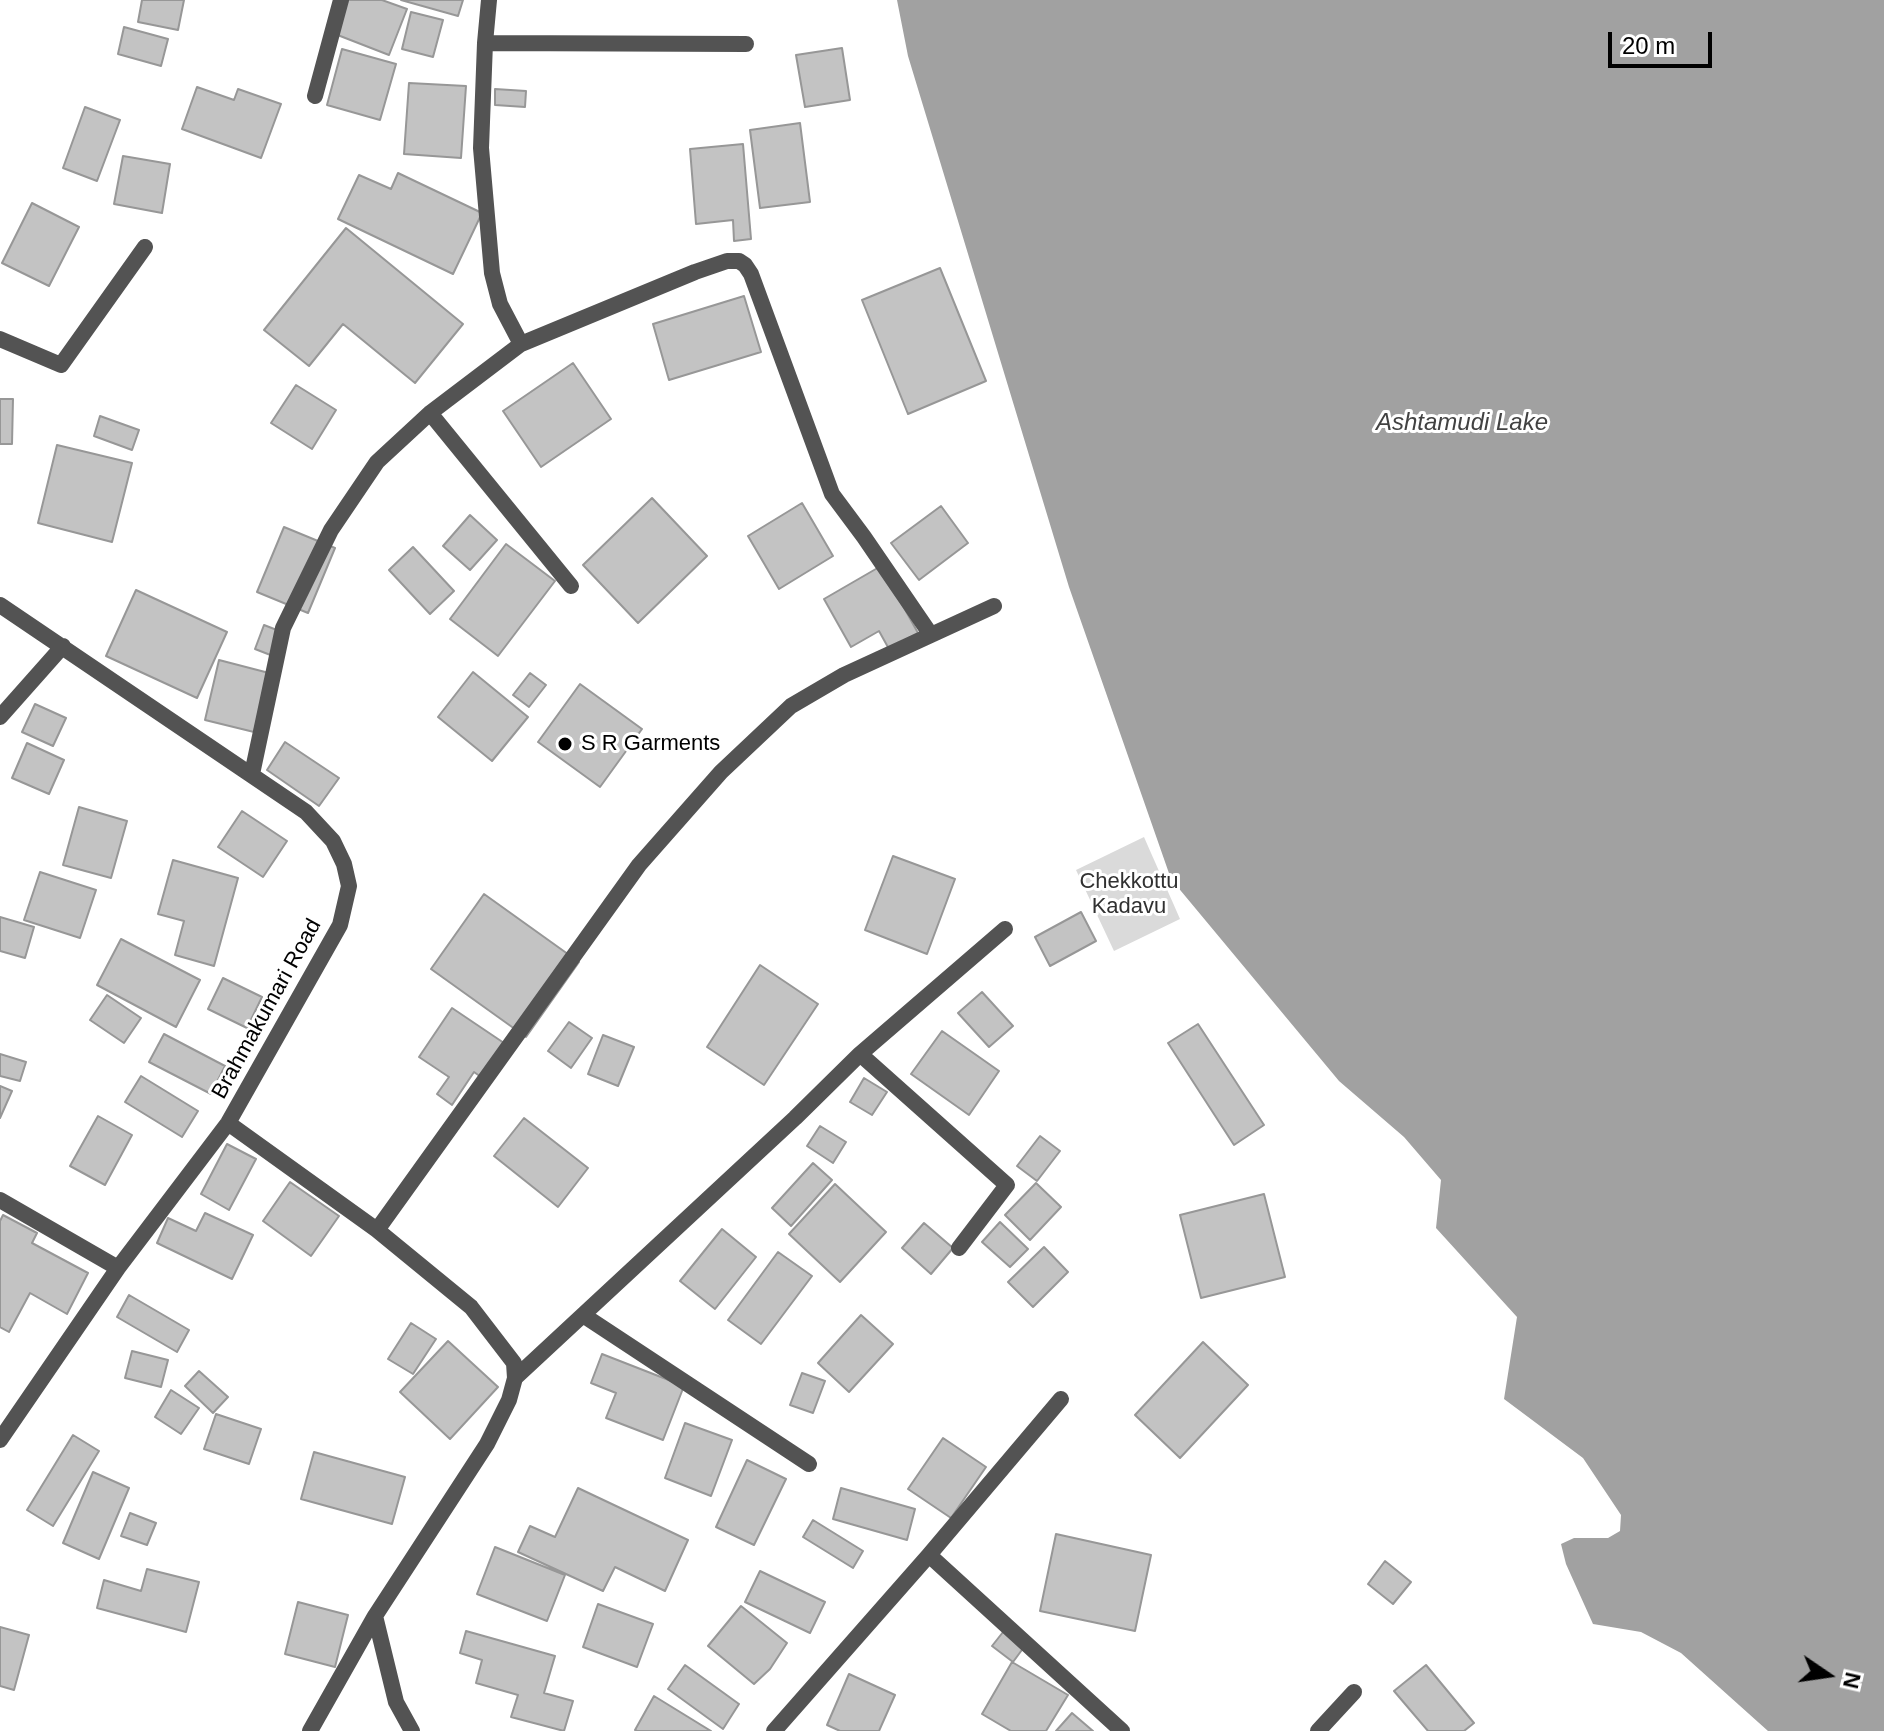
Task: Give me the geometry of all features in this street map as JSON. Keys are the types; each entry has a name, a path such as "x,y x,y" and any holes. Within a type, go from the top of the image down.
{"street":[{"path":"315,96 341,0"},
{"path":"489,0 481,148 492,273 500,304 521,344"},
{"path":"485,43 746,44"},
{"path":"0,339 61,365 145,247"},
{"path":"252,774 283,628 331,530 377,462 430,413 521,344 727,261 739,261 751,274 832,494 931,635"},
{"path":"430,413 571,586"},
{"name":"Brahmakumari Road","path":"0,605 306,812 333,841 344,864 349,886 340,925 228,1123 118,1268 0,1440"},
{"path":"377,1230 639,865 721,772 791,706 844,675 994,606"},
{"path":"0,717 63,646"},
{"path":"515,1378 860,1054 1005,929"},
{"path":"860,1054 1007,1185 959,1248"},
{"path":"228,1123 377,1230 471,1307 514,1363 515,1378 509,1400 487,1444 375,1616 310,1731"},
{"path":"0,1200 118,1268"},
{"path":"583,1315 809,1464"},
{"path":"774,1731 1061,1399"},
{"path":"929,1555 1122,1731"},
{"path":"375,1616 396,1702 412,1731"},
{"path":"1318,1731 1354,1692"}],"green space":[{"name":"Chekkottu Kadavu","path":"1144,837 1180,919 1114,951 1076,870"}],"water":[{"name":"Ashtamudi Lake","path":"897,0 1884,0 1884,1731 1768,1731 1681,1653 1641,1632 1593,1624 1566,1564 1561,1544 1574,1538 1608,1538 1620,1531 1621,1515 1583,1458 1504,1399 1517,1317 1436,1228 1441,1180 1404,1137 1339,1081 1171,879 1069,587 908,56"}],"building":[{"path":"142,0 184,0 178,30 138,22"},
{"path":"348,0 382,0 407,9 389,55 335,34"},
{"path":"401,0 463,0 458,16"},
{"path":"411,12 443,20 433,57 402,49"},
{"path":"124,27 168,39 161,66 118,54"},
{"path":"842,48 850,100 805,107 796,55"},
{"path":"342,49 396,64 380,120 327,105"},
{"path":"409,83 466,86 461,158 404,154"},
{"path":"197,87 234,100 238,89 281,104 261,158 182,129"},
{"path":"495,89 526,91 525,107 495,105"},
{"path":"85,107 120,120 97,181 63,168"},
{"path":"800,123 810,202 760,208 750,130"},
{"path":"743,144 751,239 734,241 733,220 696,224 690,149"},
{"path":"123,156 170,164 162,213 114,204"},
{"path":"398,173 482,213 453,274 338,219 359,175 391,189"},
{"path":"32,203 79,227 49,286 2,263"},
{"path":"346,228 463,324 415,383 343,324 309,366 264,330"},
{"path":"940,268 986,381 908,414 862,300"},
{"path":"744,296 761,352 669,380 653,324"},
{"path":"573,363 611,419 541,467 503,411"},
{"path":"296,385 336,410 312,449 271,423"},
{"path":"0,399 13,399 12,444 0,444"},
{"path":"100,416 139,430 132,450 94,436"},
{"path":"57,445 132,463 112,542 38,523"},
{"path":"652,498 707,556 638,623 583,565"},
{"path":"802,503 833,556 779,589 748,536"},
{"path":"941,506 968,543 919,580 891,543"},
{"path":"470,515 497,540 470,570 443,546"},
{"path":"284,527 335,548 308,613 257,592"},
{"path":"506,544 555,581 498,656 450,619"},
{"path":"413,547 454,591 430,614 389,570"},
{"path":"881,566 918,633 889,649 879,631 851,647 824,599"},
{"path":"136,590 227,632 197,698 106,656"},
{"path":"264,625 282,632 273,656 255,649"},
{"path":"219,660 269,673 254,732 205,720"},
{"path":"473,672 528,717 492,761 438,717"},
{"path":"530,673 546,685 529,707 513,695"},
{"path":"580,684 642,729 600,787 538,742"},
{"path":"35,704 66,718 53,746 22,732"},
{"path":"285,742 339,778 319,806 267,770"},
{"path":"27,743 64,760 49,794 12,778"},
{"path":"79,807 127,821 111,878 63,865"},
{"path":"242,811 287,841 263,877 218,847"},
{"path":"893,856 955,879 927,954 865,930"},
{"path":"173,860 238,878 214,966 175,955 184,921 158,914"},
{"path":"40,872 96,890 80,938 24,920"},
{"path":"484,894 579,962 526,1037 431,969"},
{"path":"1081,912 1096,941 1050,966 1035,937"},
{"path":"0,917 34,927 25,958 0,951"},
{"path":"121,939 200,980 176,1027 97,985"},
{"path":"760,965 818,1004 764,1085 707,1047"},
{"path":"223,978 262,997 247,1028 208,1009"},
{"path":"982,992 1013,1026 989,1047 958,1013"},
{"path":"107,995 141,1018 124,1043 90,1020"},
{"path":"452,1008 504,1043 481,1077 474,1072 452,1105 437,1094 449,1077 419,1057"},
{"path":"569,1022 592,1038 571,1068 548,1051"},
{"path":"1198,1024 1264,1125 1234,1145 1168,1043"},
{"path":"942,1031 999,1071 969,1115 911,1074"},
{"path":"164,1034 225,1066 211,1094 149,1062"},
{"path":"603,1035 634,1047 618,1086 588,1074"},
{"path":"0,1054 26,1062 20,1081 0,1076"},
{"path":"141,1076 198,1111 182,1137 125,1102"},
{"path":"864,1078 887,1092 872,1115 850,1102"},
{"path":"0,1086 12,1091 0,1118"},
{"path":"98,1116 132,1135 105,1185 70,1166"},
{"path":"524,1118 588,1168 558,1207 494,1156"},
{"path":"820,1126 846,1142 833,1163 807,1146"},
{"path":"1040,1136 1060,1151 1037,1181 1017,1166"},
{"path":"227,1144 256,1159 229,1210 201,1194"},
{"path":"813,1163 832,1180 791,1226 772,1208"},
{"path":"290,1182 339,1216 311,1256 263,1221"},
{"path":"1036,1183 1061,1207 1030,1240 1005,1215"},
{"path":"835,1184 886,1232 840,1282 789,1234"},
{"path":"1264,1194 1285,1277 1201,1298 1180,1215"},
{"path":"205,1213 253,1235 232,1279 157,1243 168,1218 196,1231"},
{"path":"3,1215 37,1233 32,1243 88,1273 67,1314 30,1293 9,1332 0,1327 0,1221"},
{"path":"1000,1222 1028,1249 1010,1267 982,1242"},
{"path":"924,1223 953,1248 931,1274 902,1248"},
{"path":"722,1229 756,1257 715,1309 680,1281"},
{"path":"1044,1247 1068,1272 1033,1307 1008,1282"},
{"path":"778,1252 812,1276 761,1344 728,1320"},
{"path":"129,1295 189,1330 177,1352 117,1317"},
{"path":"861,1315 893,1344 849,1392 818,1363"},
{"path":"411,1323 436,1339 413,1374 388,1359"},
{"path":"448,1341 498,1387 450,1439 400,1392"},
{"path":"1203,1342 1248,1385 1180,1458 1135,1415"},
{"path":"132,1351 168,1360 161,1387 125,1378"},
{"path":"602,1354 684,1386 663,1440 606,1418 616,1393 591,1383"},
{"path":"199,1371 228,1397 213,1413 185,1386"},
{"path":"802,1373 825,1381 813,1413 790,1405"},
{"path":"171,1390 199,1408 181,1434 155,1417"},
{"path":"216,1414 261,1429 249,1464 204,1449"},
{"path":"685,1423 732,1440 711,1496 665,1478"},
{"path":"73,1435 99,1451 53,1526 27,1510"},
{"path":"943,1438 986,1467 951,1518 908,1489"},
{"path":"314,1452 405,1477 392,1524 301,1499"},
{"path":"747,1460 786,1479 754,1545 716,1527"},
{"path":"93,1472 129,1488 99,1559 63,1543"},
{"path":"578,1488 688,1540 665,1591 615,1567 603,1591 518,1552 530,1526 555,1537"},
{"path":"841,1488 915,1509 907,1540 833,1519"},
{"path":"130,1513 156,1523 147,1545 121,1536"},
{"path":"813,1520 863,1551 853,1568 803,1537"},
{"path":"1056,1534 1151,1555 1135,1631 1040,1611"},
{"path":"495,1547 565,1575 547,1621 477,1594"},
{"path":"1385,1561 1411,1582 1393,1604 1368,1584"},
{"path":"147,1569 199,1582 186,1632 97,1608 104,1580 141,1591"},
{"path":"760,1571 825,1602 810,1633 745,1602"},
{"path":"298,1602 348,1615 335,1667 285,1654"},
{"path":"598,1604 653,1624 637,1667 583,1647"},
{"path":"741,1606 787,1643 770,1669 754,1684 708,1646"},
{"path":"0,1627 29,1635 14,1690 0,1686"},
{"path":"1007,1627 1027,1643 1013,1662 992,1646"},
{"path":"466,1631 555,1656 544,1693 573,1701 564,1731 511,1717 518,1695 476,1683 482,1660 460,1653"},
{"path":"1012,1662 1068,1695 1046,1731 1011,1731 982,1714"},
{"path":"685,1665 739,1704 723,1729 668,1689"},
{"path":"1426,1665 1474,1723 1464,1731 1428,1731 1394,1691"},
{"path":"849,1674 895,1695 879,1731 840,1731 827,1725"},
{"path":"654,1696 711,1731 635,1730"},
{"path":"1072,1713 1093,1731 1056,1731"}],"place":[{"name":"S R Garments","path":"565,744"}]}
